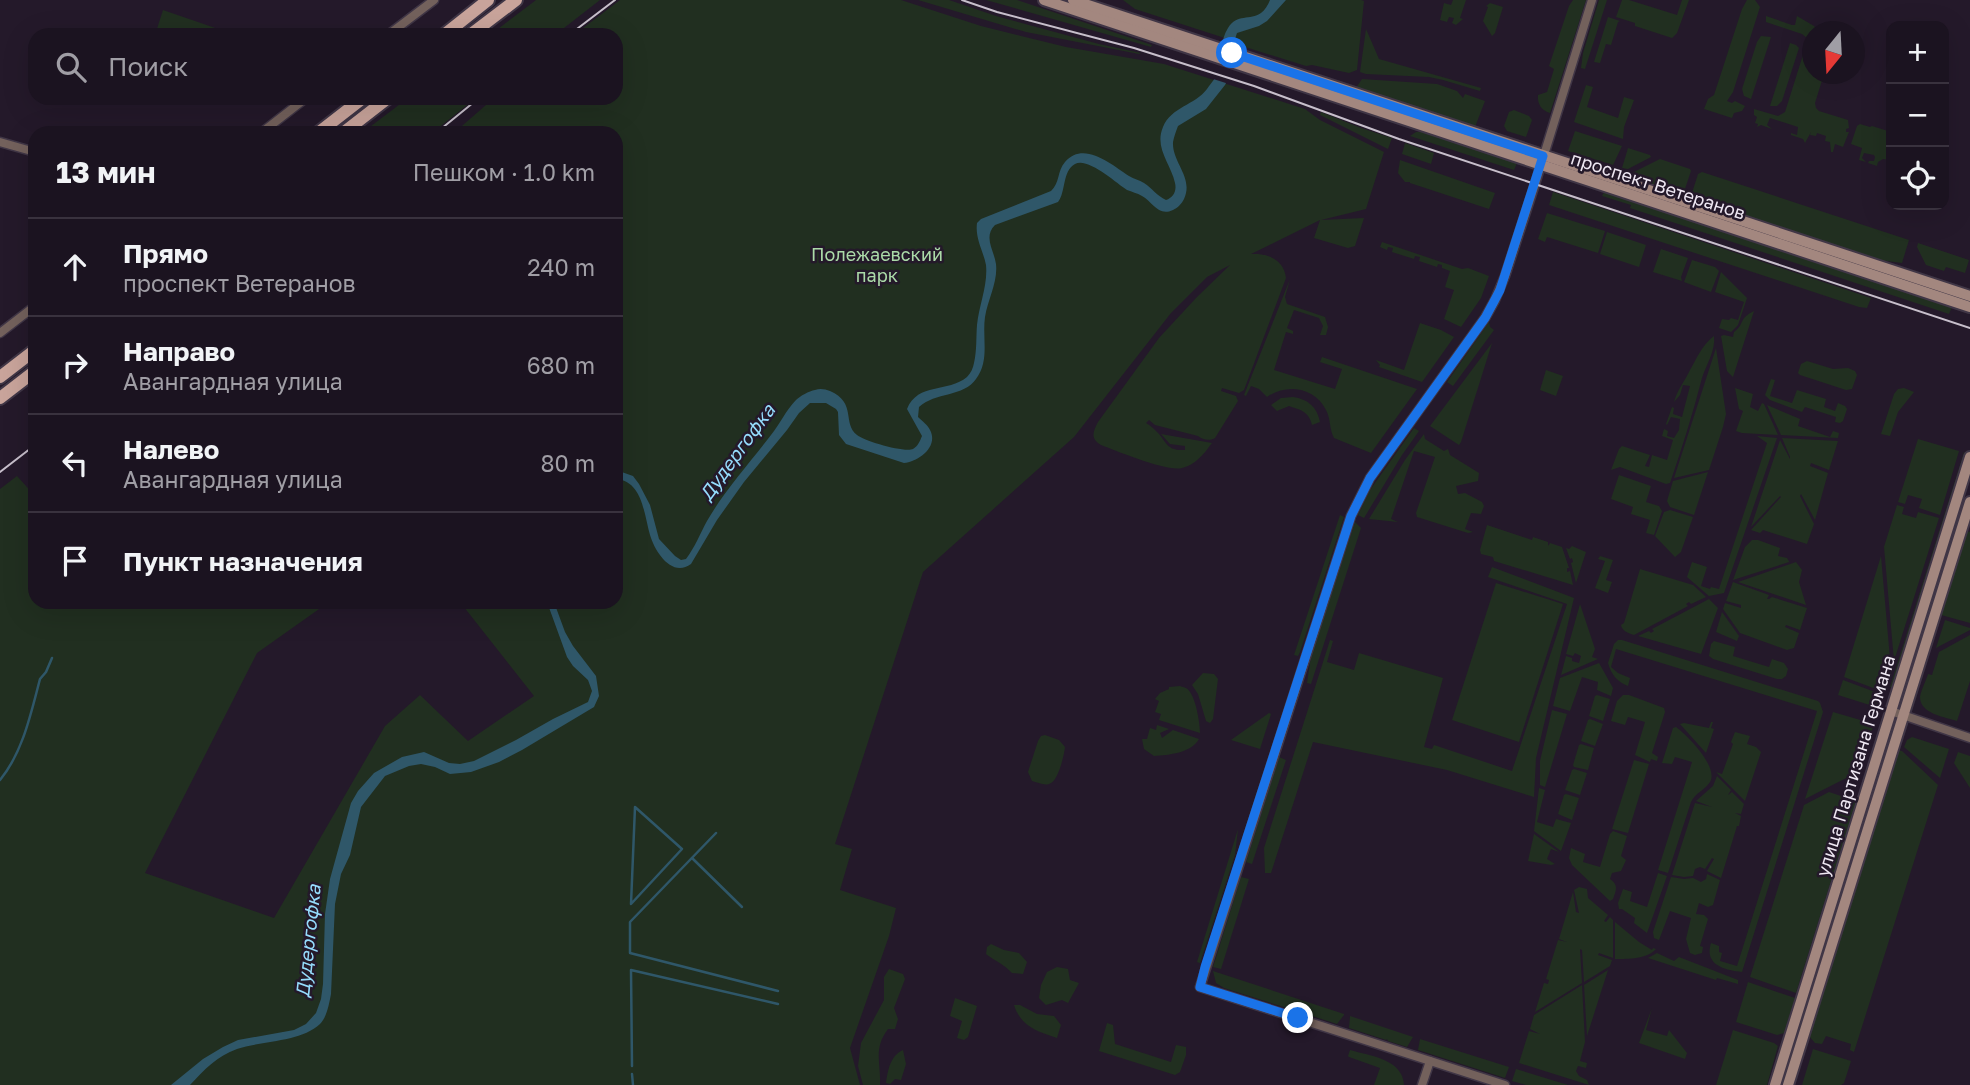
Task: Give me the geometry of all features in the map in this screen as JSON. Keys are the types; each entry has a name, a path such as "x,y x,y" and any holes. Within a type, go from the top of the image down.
{"main road":[{"path":"453,28 488,0"},
{"path":"479,28 516,0"},
{"path":"1044,0 1205,48"},
{"path":"1073,0 1205,48"},
{"name":"проспект Ветеранов","path":"1205,48 1970,307"},
{"path":"327,126 354,105"},
{"path":"352,126 379,105"},
{"name":"проспект Ветеранов","path":"1542,161 1970,296"},
{"path":"0,377 28,355"},
{"path":"0,398 28,376"},
{"name":"улица Партизана Германа","path":"1788,1085 1970,457"},
{"name":"улица Партизана Германа","path":"1774,1085 1970,502"}],"street":[{"path":"397,28 434,0"},
{"path":"1505,1085 1200,987 1351,516 1370,478 1491,309 1500,290 1592,0"},
{"path":"270,126 297,105"},
{"path":"0,142 28,150"},
{"path":"0,333 28,311"},
{"path":"1897,713 1970,738"},
{"path":"1422,1085 1430,1061"}],"green space":[{"path":"536,0 600,0 564,28 499,28"},
{"name":"Полежаевский парк","path":"620,0 901,0 981,26 1066,47 1164,64 1305,109 1320,120 1384,152 1366,209 1321,220 1364,218 1355,246 1348,248 1314,238 1320,220 1251,254 1274,258 1285,271 1286,278 1244,390 1239,393 1222,388 1221,391 1236,396 1238,401 1215,438 1204,439 1155,425 1149,420 1146,423 1174,449 1185,450 1185,446 1170,444 1161,434 1212,443 1199,458 1182,468 1165,467 1101,445 1095,440 1094,432 1098,422 1159,338 1230,265 1207,277 1171,313 1074,437 923,572 835,844 852,849 840,890 896,908 850,1048 860,1085 0,1085 0,489 17,476 28,488 28,609 319,609 257,653 145,873 274,918 385,726 420,695 468,741 534,696 466,609 623,609 623,126 462,126 486,105 623,105 623,28 583,28"},
{"path":"918,0 949,0 996,16 1141,53 1026,32"},
{"path":"986,0 1017,0 1152,45 1151,47"},
{"path":"1123,0 1361,0 1364,1 1357,70 1349,73 1306,66 1135,9"},
{"path":"1453,0 1466,0 1460,18 1463,19 1456,25 1452,23 1454,18 1449,17 1447,22 1440,20 1444,3 1451,5"},
{"path":"1573,0 1586,0 1550,113 1541,107 1538,95 1547,92 1554,69 1549,66"},
{"path":"1599,0 1607,0 1585,69 1581,68 1583,53"},
{"path":"1622,0 1677,15 1682,0 1689,0 1677,33 1672,38 1616,17"},
{"path":"1747,0 1755,0 1760,7 1733,92 1727,101 1735,101 1745,106 1742,111 1734,113 1732,118 1704,109 1708,99 1714,95"},
{"path":"1490,3 1503,7 1492,36 1483,21 1488,7 1486,6"},
{"path":"163,10 215,28 157,28"},
{"path":"1766,16 1792,25 1795,25 1797,16 1806,21 1802,21 1802,34 1766,22"},
{"path":"1608,17 1620,21 1611,45 1606,44 1600,63 1594,62"},
{"path":"1366,29 1379,59 1481,88 1480,91 1429,77 1360,72"},
{"path":"1761,36 1771,37 1751,99 1744,96 1742,89"},
{"path":"1790,43 1799,48 1782,101 1777,106 1770,106"},
{"path":"1802,58 1802,84 1821,84 1816,108 1848,120 1849,128 1846,132 1849,132 1843,147 1835,144 1831,152 1830,142 1825,141 1826,136 1817,133 1816,136 1810,135 1811,132 1805,143 1803,139 1791,135 1797,135 1798,127 1770,118 1767,125 1772,129 1761,125 1757,127 1758,124 1755,123 1757,117 1754,115 1754,109 1778,116 1785,112"},
{"path":"1362,79 1437,84 1457,91 1463,98 1465,94 1485,101 1475,127 1356,88"},
{"path":"1586,85 1593,87 1587,107 1618,118 1624,97 1634,100 1624,127 1623,139 1574,122"},
{"path":"399,105 467,105 441,126 371,126"},
{"path":"1514,110 1532,120 1526,137 1507,131 1504,126 1509,112"},
{"path":"1321,112 1392,138 1388,149 1320,115"},
{"path":"1860,124 1886,130 1886,159 1878,162 1877,166 1868,163 1874,161 1874,155 1864,153 1862,158 1866,162 1859,160 1862,148 1851,144"},
{"path":"1575,131 1622,146 1613,165 1568,151"},
{"path":"1416,132 1424,132 1517,163 1514,170 1410,136"},
{"path":"1405,143 1434,153 1431,164 1402,154"},
{"path":"1628,148 1651,157 1628,169 1622,168"},
{"path":"1660,159 1690,169 1682,193 1677,194 1627,178"},
{"path":"1400,160 1495,193 1489,209 1405,182 1398,173"},
{"path":"1702,172 1909,240 1902,263 1879,260 1696,200 1692,193 1698,174"},
{"path":"1553,192 1871,298 1867,308 1859,307 1549,205"},
{"path":"1604,192 1952,307 1949,314 1630,208 1631,205 1602,196"},
{"path":"1547,213 1605,231 1598,253 1547,237 1545,242 1538,239"},
{"path":"1607,232 1646,245 1639,267 1600,254"},
{"path":"1382,242 1489,276 1481,298 1461,327 1444,319 1454,290 1445,287 1450,271 1442,268 1442,265 1438,264 1437,267 1419,261 1420,257 1415,256 1414,259 1392,252 1393,248 1388,247 1387,250 1380,247"},
{"path":"1918,243 1969,260 1965,273 1946,267 1944,271 1926,265 1917,247"},
{"path":"1661,249 1688,258 1682,281 1653,272"},
{"path":"1692,260 1715,267 1719,271 1711,292 1684,282"},
{"path":"1721,272 1747,298 1738,325 1731,332 1719,328 1722,319 1738,320 1744,302 1715,292"},
{"path":"1290,279 1285,297 1287,304 1325,317 1328,327 1326,335 1320,335 1323,326 1319,318 1294,310 1287,328 1293,331 1293,334 1286,332 1274,370 1335,389 1342,369 1320,362 1322,357 1417,389 1371,453 1334,438 1326,410 1315,396 1308,392 1291,389 1267,397 1251,386 1246,396 1244,395"},
{"path":"1754,311 1733,377 1727,371 1721,336 1733,337 1744,319"},
{"path":"1489,322 1494,330 1453,386 1447,382"},
{"path":"1420,323 1454,337 1422,382 1379,367 1376,360 1404,370"},
{"path":"1714,336 1712,352 1670,483 1666,484 1620,467 1611,470 1622,446 1650,455 1645,466 1649,467 1652,455 1667,460 1673,440 1662,436 1664,429 1668,431 1667,436 1674,438 1679,430 1680,419 1671,417 1666,424 1672,407 1673,414 1682,417 1690,386 1683,385 1674,402 1675,398 1700,352"},
{"path":"1492,343 1461,442 1459,445 1430,426"},
{"path":"1716,348 1726,414 1723,427 1709,470 1674,478"},
{"path":"1807,361 1833,369 1848,368 1855,371 1857,375 1852,389 1846,390 1800,375 1798,373 1801,364"},
{"path":"1546,370 1563,376 1556,396 1540,390"},
{"path":"1771,379 1775,380 1770,396 1792,403 1797,390 1826,399 1824,407 1835,411 1838,403 1847,409 1843,421 1835,422 1836,417 1805,407 1802,412 1770,400 1765,395"},
{"path":"1735,388 1753,394 1750,407 1758,411 1762,403 1764,404 1778,435 1736,431 1743,411 1739,409"},
{"path":"1898,389 1914,392 1898,412 1890,436 1881,434 1894,394"},
{"path":"1293,397 1311,405 1320,422 1312,425 1309,417 1300,410 1289,406 1277,411 1271,405 1281,398"},
{"path":"1767,405 1800,419 1798,426 1830,437 1833,431 1839,433 1838,438 1781,435"},
{"path":"1414,428 1419,431 1364,518 1358,515 1370,490"},
{"path":"1424,434 1425,439 1444,451 1448,449 1450,455 1479,473 1478,481 1456,486 1458,494 1465,493 1482,502 1484,506 1481,514 1471,513 1465,529 1473,532 1468,533 1417,517 1416,513 1435,457 1414,451 1391,519 1398,522 1369,519"},
{"path":"1757,436 1777,438 1724,593 1709,596 1687,577 1692,562 1707,567 1701,586 1719,589 1767,443"},
{"path":"1782,438 1838,441 1829,470 1811,463 1810,466 1828,473 1815,520 1801,494 1800,496 1814,524 1807,544 1763,530 1760,533 1751,530 1781,497 1751,527 1780,440 1790,459"},
{"path":"1918,439 1959,451 1940,515 1919,508 1922,499 1908,495 1905,504 1898,502"},
{"path":"1965,453 1892,688 1890,687"},
{"path":"1708,472 1694,515 1670,507 1667,501 1673,481"},
{"path":"1619,475 1651,486 1646,502 1659,506 1662,511 1654,535 1646,533 1650,520 1631,514 1633,507 1611,499"},
{"path":"1897,505 1904,507 1902,514 1916,518 1918,512 1939,518 1894,661 1884,547"},
{"path":"1670,510 1693,517 1681,552 1675,557 1655,536 1664,512"},
{"path":"1340,515 1344,517 1300,652 1298,656 1294,655"},
{"path":"1355,522 1361,528 1311,684 1307,683 1311,656"},
{"path":"1487,525 1532,540 1533,537 1548,542 1548,546 1550,543 1562,547 1569,568 1567,572 1570,571 1573,585 1494,561 1493,557 1481,554"},
{"path":"1967,531 1970,532 1970,623 1941,615"},
{"path":"1752,540 1780,548 1778,556 1787,558 1790,563 1733,580 1745,547"},
{"path":"1572,546 1586,552 1576,583 1572,558 1570,559 1566,548"},
{"path":"1600,556 1613,560 1606,580 1612,582 1608,593 1595,588 1605,561 1598,559"},
{"path":"1881,556 1891,670 1884,692 1844,677"},
{"path":"1796,562 1802,570 1799,582 1806,605 1738,582"},
{"path":"1492,567 1574,598 1536,758 1534,797 1447,770 1313,742 1271,873 1265,873 1264,848 1330,640 1333,641 1327,662 1354,670 1359,653 1443,678 1424,747 1432,749 1434,745 1512,771 1567,604 1488,577"},
{"path":"1640,569 1693,585 1706,597 1691,604 1689,602 1686,604 1688,606 1634,635 1624,630 1621,625 1624,623"},
{"path":"1733,582 1769,595 1767,599 1772,597 1807,608 1800,630 1786,625 1785,627 1799,633 1794,648 1787,650 1740,633 1723,609 1725,603 1741,608 1741,605 1726,601"},
{"path":"1496,583 1563,604 1519,742 1452,720"},
{"path":"1709,599 1718,608 1701,654 1638,636 1649,631 1651,633 1654,631 1652,629"},
{"path":"1580,604 1595,649 1592,657 1598,659 1561,675 1566,656 1579,663 1581,656 1575,653 1573,656 1566,654"},
{"path":"1722,612 1739,636 1737,641 1716,632"},
{"path":"1945,620 1970,630 1936,648"},
{"path":"1970,635 1970,681 1957,721 1929,711 1921,703 1920,697 1928,674 1932,675 1939,652"},
{"path":"1618,640 1820,703 1823,712 1742,972 1717,965 1710,957 1711,943 1719,946 1719,952 1722,953 1720,961 1737,966 1817,711 1616,649 1611,667 1630,678 1628,686 1615,677 1608,663"},
{"path":"1714,641 1735,647 1733,656 1769,667 1772,659 1784,663 1788,669 1786,676 1777,679 1713,659 1709,656"},
{"path":"1599,663 1613,688 1611,696 1597,690 1598,682 1582,677 1570,711 1553,706 1560,678"},
{"path":"1203,673 1214,674 1218,679 1213,719 1210,723 1206,721 1198,694 1192,685"},
{"path":"1843,680 1883,695 1879,708 1838,695"},
{"path":"1180,686 1188,689 1192,696 1200,733 1159,720 1161,714 1155,712 1159,701 1155,699 1160,693 1169,687"},
{"path":"1597,695 1610,699 1603,721 1589,716"},
{"path":"1623,695 1664,708 1652,753 1658,757 1657,761 1651,759 1650,762 1635,755 1645,722 1628,717 1625,725 1611,721 1617,701"},
{"path":"1552,710 1567,714 1545,787 1540,785 1540,761"},
{"path":"1833,712 1874,724 1858,772 1805,799"},
{"path":"1271,714 1260,749 1231,740"},
{"path":"1590,719 1603,724 1595,746 1581,741"},
{"path":"1711,722 1711,728 1714,729 1706,753 1680,724 1709,728"},
{"path":"1157,725 1169,729 1160,733 1162,738 1173,730 1199,739 1185,750 1154,756 1144,749 1142,739 1147,739 1150,728 1156,730"},
{"path":"1676,727 1706,760 1712,776 1708,785 1691,802 1668,873 1658,870 1692,762 1675,757 1672,764 1662,763 1673,728"},
{"path":"1735,732 1750,736 1747,744 1761,752 1745,801 1716,772 1722,774"},
{"path":"1045,735 1059,740 1065,747 1058,774 1052,782 1043,784 1032,781 1028,772 1038,741"},
{"path":"1912,737 1949,749 1940,778 1904,747"},
{"path":"1581,744 1594,748 1588,770 1573,765"},
{"path":"1898,750 1938,785 1854,1052 1850,1050 1851,1044 1826,1036 1822,1044 1815,1043 1809,1036"},
{"path":"1958,752 1970,756 1970,788 1954,763"},
{"path":"1279,757 1286,760 1252,864 1246,862"},
{"path":"1634,760 1649,764 1628,833 1612,829"},
{"path":"1574,769 1587,773 1580,795 1565,790"},
{"path":"1717,776 1731,790 1728,795 1732,792 1744,804 1741,814 1735,813 1741,816 1739,826 1721,878 1707,871 1714,859 1712,858 1705,869 1695,869 1693,876 1672,875 1695,803 1712,807 1696,801 1713,786"},
{"path":"1539,788 1545,790 1537,822 1553,827 1556,819 1571,823 1561,851 1534,831"},
{"path":"1829,792 1856,801 1796,993 1750,977 1804,805"},
{"path":"1566,794 1579,798 1572,820 1558,814"},
{"path":"1238,829 1235,855 1200,963 1197,962"},
{"path":"1613,831 1627,836 1621,856 1626,860 1621,871 1612,873 1610,879 1616,888 1610,901 1572,865 1569,858 1571,848 1585,854 1583,862 1600,867"},
{"path":"1534,834 1559,852 1551,849 1547,859 1555,864 1528,861"},
{"path":"1658,873 1667,876 1647,933 1634,923 1635,918 1619,909 1618,903 1623,889 1632,892 1630,901 1647,907"},
{"path":"1707,874 1720,880 1713,905 1708,907 1699,903 1696,914 1704,915 1708,919 1700,946 1703,947 1702,953 1690,953 1686,939 1691,918 1670,911 1659,940 1654,938 1653,932 1671,877 1693,878 1701,882 1706,879"},
{"path":"1241,877 1249,879 1221,969 1213,967"},
{"path":"1579,887 1587,889 1588,898 1608,915 1604,921 1610,917 1613,920 1613,958 1599,953 1598,955 1612,960 1610,966 1584,982 1580,949 1582,983 1535,1012 1544,983 1548,984 1549,980 1546,979 1558,940 1567,942 1559,939 1573,892 1576,912 1579,913 1574,890"},
{"path":"1615,922 1639,942 1652,950 1656,949 1643,957 1615,959"},
{"path":"991,944 1019,953 1027,962 1023,974 1012,973 986,954 987,947"},
{"path":"1657,953 1674,961 1679,957 1738,980 1738,984 1717,978 1716,980 1648,958"},
{"path":"1057,967 1068,969 1070,980 1079,983 1068,1003 1062,1000 1046,1005 1039,998 1041,985 1047,972"},
{"path":"889,969 903,974 905,979 894,1008 898,1019 895,1029 888,1029 881,1043 880,1085 863,1085 858,1066 861,1043 884,1000 884,977"},
{"path":"1608,970 1587,1036 1584,985"},
{"path":"1213,971 1344,1015 1337,1024 1224,988 1216,983"},
{"path":"1748,982 1795,998 1784,1033 1777,1035 1736,1022"},
{"path":"1582,985 1585,1042 1580,1061 1587,1063 1586,1068 1578,1066 1576,1071 1589,1085 1519,1063 1529,1031 1540,1034 1530,1029 1534,1015"},
{"path":"955,998 977,1006 968,1037 964,1040 957,1038 962,1021 950,1016"},
{"path":"1014,1005 1020,1005 1037,1014 1054,1016 1061,1025 1057,1038 1025,1023"},
{"path":"1652,1008 1646,1030 1667,1036 1669,1030 1687,1053 1685,1059 1639,1043"},
{"path":"1350,1016 1413,1037 1407,1047 1349,1028"},
{"path":"1107,1023 1113,1025 1115,1044 1171,1062 1176,1045 1186,1047 1180,1072 1175,1075 1099,1051"},
{"path":"1733,1030 1778,1046 1767,1085 1716,1085"},
{"path":"1420,1039 1509,1067 1505,1078 1418,1050"},
{"path":"1813,1049 1851,1061 1844,1083 1802,1085"},
{"path":"903,1050 906,1064 901,1080 895,1079 890,1084 886,1083 892,1060"},
{"path":"1350,1050 1392,1064 1402,1076 1404,1085 1374,1085 1380,1068 1349,1057"},
{"path":"1516,1069 1568,1085 1526,1085 1512,1081"}],"water":[{"path":"1270,0 1286,0 1267,21 1237,33 1225,85 1206,109 1178,126 1173,142 1185,177 1186,191 1178,207 1163,212 1102,172 1081,163 1075,164 1068,171 1058,202 995,225 990,239 996,271 985,317 983,365 971,385 919,407 918,417 928,426 932,436 929,448 921,457 904,463 846,444 839,435 836,409 826,403 810,403 744,482 691,564 677,568 665,561 652,542 641,500 632,486 623,481 623,472 633,476 639,484 650,505 659,539 681,560 686,559 722,499 789,408 807,393 822,389 844,401 850,425 857,435 894,448 915,448 922,436 907,409 912,401 926,391 959,382 968,375 974,365 977,325 986,272 977,223 1051,191 1065,162 1081,153 1106,161 1144,183 1166,200 1171,198 1175,186 1162,149 1163,127 1172,115 1202,94 1214,80 1224,38 1232,23 1261,13"},
{"path":"550,609 557,609 573,646 596,676 599,696 594,707 522,750 471,772 450,774 421,764 385,776 361,807 335,904 331,994 320,1024 302,1034 237,1049 211,1064 190,1085 171,1085 203,1059 223,1047 238,1040 294,1030 306,1024 316,1013 323,984 325,914 330,879 351,803 374,773 402,757 424,752 449,763 474,761 588,702 592,691 588,680 567,657"}],"pier":[{"path":"1220,39 1236,45 1229,84 1210,78 1217,64"}],"waterway":[{"path":"0,780 15,757 40,679 52,658"},
{"path":"635,807 682,849 631,904 635,807"},
{"path":"716,833 630,922 630,953 778,991"},
{"path":"692,858 742,907"},
{"path":"632,1066 631,970 778,1004"},
{"path":"632,1074 633,1085"}],"tram line":[{"path":"578,28 615,0"},
{"path":"962,0 997,12 1134,48 1254,86 1399,139 1970,328"},
{"path":"445,126 470,105"},
{"path":"0,472 28,450"}],"route":[{"path":"1232,53 1543,156 1495,300 1485,318 1370,478 1357,501 1205,967 1200,987 1298,1018"}],"water label":[{"name":"Дудергофка","path":"737,452"},
{"name":"Дудергофка","path":"308,941"}]}
